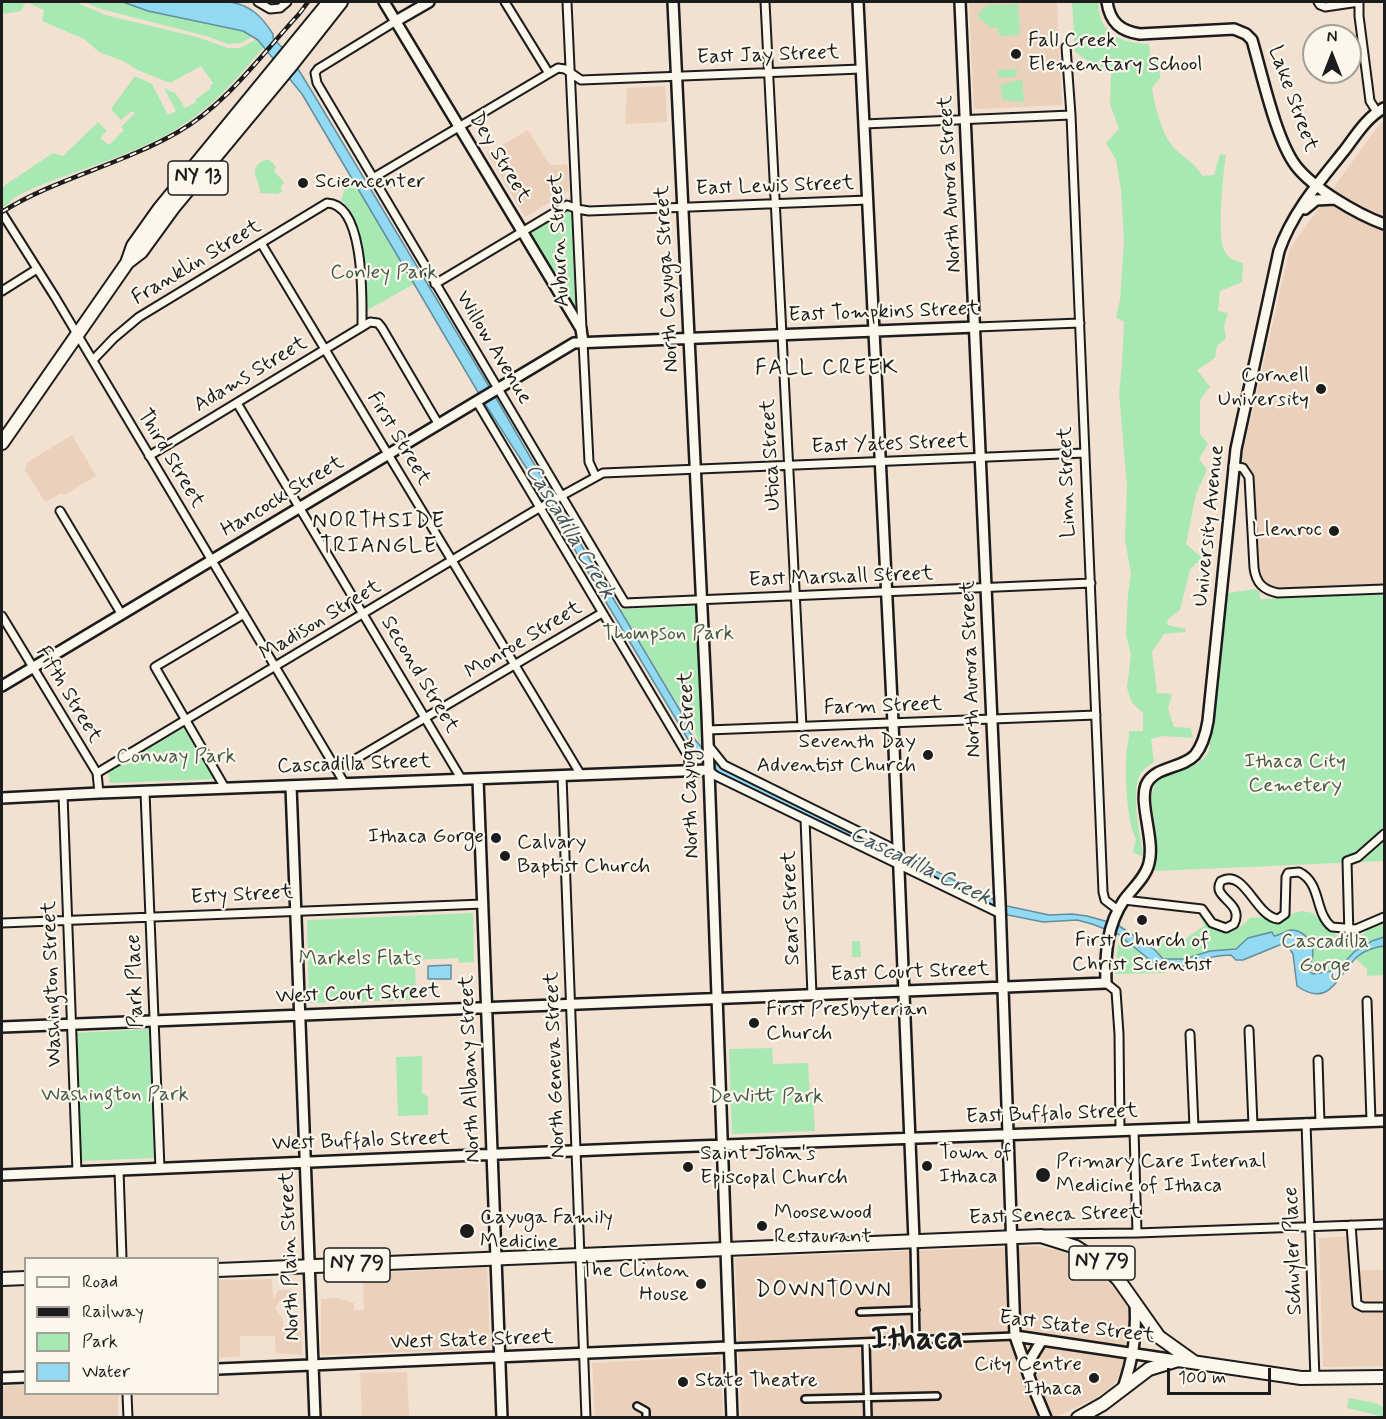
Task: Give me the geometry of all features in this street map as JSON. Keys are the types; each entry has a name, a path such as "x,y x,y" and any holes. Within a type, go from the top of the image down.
{"highway":[{"name":"NY 13","path":"300,46 329,2"},
{"name":"NY 13","path":"2,443 127,263 141,252 265,88 341,2"},
{"name":"East Seneca Street","path":"726,1249 1032,1235"},
{"name":"NY 79","path":"1032,1235 1056,1240 1095,1258 1118,1280 1158,1337 1194,1362"},
{"name":"NY 79","path":"219,1270 726,1249"},
{"path":"2,1279 24,1278"},
{"name":"NY 79","path":"1078,1418 1102,1404 1149,1369 1178,1360"},
{"name":"East State Street","path":"1178,1360 1314,1378 1384,1377"}],"street":[{"path":"258,2 270,9 280,8 287,2"},
{"name":"Dey Street","path":"384,2 583,337"},
{"path":"396,21 429,2"},
{"path":"505,2 548,72"},
{"name":"Auburn Street","path":"567,2 589,462 595,475"},
{"name":"North Cayuga Street","path":"673,2 708,730 732,1418"},
{"name":"Utica Street","path":"765,2 802,727"},
{"path":"858,2 893,723 916,1340"},
{"name":"North Aurora Street","path":"960,2 1001,914 1015,1336 1045,1415"},
{"name":"Lake Street","path":"1107,2 1113,20 1119,27 1131,33 1234,29 1246,34 1252,40 1289,155 1296,166 1317,185"},
{"path":"1318,2 1325,7 1359,2 1370,101 1381,110"},
{"name":"Willow Avenue","path":"396,21 322,66 315,73 315,78 496,390 625,603"},
{"name":"Linn Street","path":"1066,47 1071,115 1103,894 1107,902 1118,910"},
{"path":"373,178 548,72 562,68 571,75"},
{"name":"East Jay Street","path":"571,75 580,80 861,69"},
{"name":"University Avenue","path":"1106,983 1109,933 1113,921 1124,900 1145,873 1149,863 1150,836 1145,797 1146,786 1153,776 1194,756 1205,735 1233,466 1279,251 1317,185 1381,110"},
{"path":"864,124 1071,115"},
{"path":"1317,185 1362,214 1384,224"},
{"path":"1292,225 1316,200 1337,199"},
{"name":"East Lewis Street","path":"577,209 590,211 868,200"},
{"name":"Franklin Street","path":"93,360 139,317 327,203 338,204 346,212 355,237 359,260 362,326"},
{"path":"435,284 567,205 577,209"},
{"name":"Third Street","path":"2,213 78,335 345,784"},
{"name":"First Street","path":"261,243 581,775"},
{"path":"2,291 37,269"},
{"name":"Adams Street","path":"149,456 370,322 378,323 382,328 439,425"},
{"name":"East Tompkins Street","path":"583,337 689,338 1080,323"},
{"name":"Hancock Street","path":"2,686 583,337"},
{"path":"478,401 688,756 690,770"},
{"name":"Second Street","path":"237,403 462,780"},
{"name":"East Yates Street","path":"595,475 1085,453"},
{"path":"1233,466 1243,468 1249,477 1254,568 1257,580 1263,588 1278,593 1384,590"},
{"name":"Madison Street","path":"97,773 595,475"},
{"path":"60,511 122,615"},
{"name":"East Marshall Street","path":"625,603 1091,583"},
{"path":"225,788 154,667 244,614"},
{"name":"Monroe Street","path":"337,771 602,614"},
{"name":"Fifth Street","path":"2,616 97,773 99,793"},
{"name":"Farm Street","path":"708,730 1096,715"},
{"path":"708,745 724,765 898,851"},
{"path":"708,770 898,866 1001,914"},
{"name":"Cascadilla Street","path":"2,798 708,770"},
{"name":"North Geneva Street","path":"562,776 586,1418"},
{"name":"North Albany Street","path":"478,779 502,1418"},
{"name":"North Plain Street","path":"291,786 315,1418"},
{"name":"Park Place","path":"145,792 160,1169"},
{"name":"Washington Street","path":"63,795 76,1172"},
{"name":"Sears Street","path":"805,819 812,995"},
{"path":"1349,933 1347,861 1358,856 1384,834"},
{"path":"1124,900 1202,909 1212,923 1226,928 1234,924 1237,915 1234,907 1219,890 1218,885 1221,880 1234,878 1269,917 1278,919 1285,914 1286,877 1288,873 1299,872 1310,880 1327,923 1332,927 1349,933 1384,917"},
{"name":"Esty Street","path":"2,923 483,904"},
{"path":"1106,983 1116,991 1120,1131"},
{"name":"East Court Street","path":"717,999 1106,983"},
{"name":"West Court Street","path":"2,1027 717,999"},
{"path":"1367,1001 1371,1121"},
{"path":"1249,1030 1253,1125"},
{"path":"1190,1034 1194,1127"},
{"path":"1318,1060 1320,1123"},
{"name":"East Buffalo Street","path":"722,1145 1384,1120"},
{"name":"Schuyler Place","path":"1306,1123 1314,1378"},
{"path":"1134,1130 1137,1233"},
{"name":"West Buffalo Street","path":"2,1175 722,1145"},
{"path":"119,1170 122,1257"},
{"name":"East Seneca Street","path":"1032,1235 1384,1224"},
{"path":"1351,1225 1357,1304 1363,1307 1384,1307"},
{"name":"NY 79","path":"1123,1388 1133,1354 1136,1332 1135,1303"},
{"path":"860,1312 916,1310"},
{"name":"East State Street","path":"728,1347 1015,1336 1178,1360"},
{"path":"1031,1382 1030,1360 1042,1340"},
{"path":"866,1343 868,1418"},
{"name":"West State Street","path":"219,1369 728,1347"},
{"path":"2,1378 24,1377"},
{"path":"127,1395 128,1418"},
{"path":"805,1399 937,1396"},
{"path":"637,1406 645,1411 646,1418"}],"shaded area":[{"name":"Fall Creek Elementary School","path":"1057,2 1062,105 974,109 969,3"},
{"path":"665,86 667,122 625,124 627,88"},
{"name":"Cornell University","path":"1384,121 1384,586 1276,588 1259,578 1253,478 1241,461 1290,248"},
{"path":"528,130 550,165 565,164 568,166 569,191 525,217 487,154"},
{"path":"72,435 96,476 64,495 61,493 45,502 25,470 28,462"},
{"path":"1355,1236 1357,1270 1384,1270 1384,1366 1323,1367 1319,1238"},
{"path":"1035,1246 1060,1251 1089,1263 1118,1290 1130,1311 1131,1341 1125,1367 1114,1385 1096,1398 1055,1417 741,1417 735,1258"},
{"path":"487,1267 490,1349 321,1355 321,1299 337,1298 354,1303 354,1310 364,1310 363,1274"},
{"path":"272,1279 273,1300 279,1290 291,1290 292,1298 279,1301 275,1309 283,1319 283,1326 301,1330 302,1355 276,1353 275,1336 240,1336 240,1356 219,1358 219,1280"},
{"path":"720,1356 723,1417 595,1417 592,1363"},
{"path":"407,1372 409,1417 362,1417 360,1373"},
{"path":"24,1385 24,1395 118,1395 118,1417 2,1417 2,1386"}],"green space":[{"path":"2,2 26,2 21,11 2,14"},
{"path":"26,2 76,2 105,15 197,37 228,48 240,48 257,39 264,47 212,102 174,130 134,150 29,190 15,197 5,207 2,205 2,190 5,185 53,153 63,156 98,122 107,131 100,138 109,145 124,130 121,127 135,113 132,111 121,120 111,109 135,76 152,84 168,115 176,111 164,88 176,94 185,108 196,102 195,100 211,88 213,83 201,66 170,83 140,71 123,61 99,52 84,39 42,21 44,10"},
{"path":"84,2 123,2 148,11 243,31 254,36 241,43 228,44 206,36 101,9"},
{"path":"1072,2 1098,2 1102,22 1113,35 1129,42 1149,44 1151,59 1160,63 1160,78 1152,88 1163,129 1171,144 1194,165 1202,176 1214,175 1220,154 1226,155 1221,204 1222,243 1228,255 1243,263 1242,282 1220,291 1218,311 1228,313 1224,326 1226,338 1217,346 1215,358 1197,370 1210,387 1200,400 1200,434 1208,444 1199,459 1207,470 1196,494 1186,544 1207,562 1196,563 1190,570 1180,610 1168,619 1167,625 1186,629 1185,632 1164,634 1152,652 1157,693 1172,694 1168,709 1174,727 1191,728 1193,738 1163,736 1151,739 1154,762 1141,773 1136,793 1143,857 1133,852 1136,839 1127,801 1126,778 1129,731 1143,731 1143,713 1132,703 1127,688 1131,655 1126,635 1131,574 1125,539 1127,486 1119,393 1124,322 1116,317 1120,300 1124,241 1121,190 1116,160 1106,143 1119,129 1110,104 1111,72 1094,65 1075,52"},
{"path":"1018,4 1020,34 1018,35 1002,36 998,33 998,28 991,28 979,18 978,14 987,5"},
{"path":"1018,69 1015,77 998,78 998,70"},
{"path":"1022,79 1024,102 1003,100 1000,85"},
{"path":"270,160 276,167 274,171 284,182 281,187 282,192 260,193 255,171 259,163"},
{"name":"Conley Park","path":"350,174 414,284 364,312 362,253 359,237 355,222 341,200"},
{"path":"564,210 569,211 572,215 575,305 572,304 529,232"},
{"name":"Ithaca City Cemetery","path":"1255,589 1260,592 1260,599 1384,594 1384,861 1155,871 1156,834 1151,798 1155,783 1161,777 1194,765 1209,752 1228,593"},
{"name":"Thompson Park","path":"695,606 701,702 700,745 696,734 620,609"},
{"name":"Conway Park","path":"184,728 215,779 110,783 108,772"},
{"name":"Cascadilla Gorge","path":"1302,911 1313,913 1347,945 1372,927 1384,924 1384,975 1367,976 1367,969 1355,958 1347,970 1315,988 1294,939 1181,963 1163,970 1166,973 1115,974 1120,925 1146,944 1157,957 1158,938 1181,942 1205,925 1199,916 1219,930 1231,931 1243,925 1250,918 1260,917 1269,921"},
{"name":"Markels Flats","path":"473,913 474,962 459,963 458,958 415,960 416,1000 309,1003 307,920"},
{"path":"852,941 860,941 861,957 852,957"},
{"name":"Washington Park","path":"150,1029 154,1158 81,1161 76,1033"},
{"name":"DeWitt Park","path":"772,1048 773,1064 808,1063 815,1131 732,1134 729,1049"},
{"path":"422,1056 422,1093 428,1097 428,1115 398,1116 396,1057"},
{"path":"1349,1398 1384,1407 1384,1417 1347,1408"}],"water":[{"name":"Cascadilla Creek","path":"123,2 230,2 250,9 265,22 273,38 290,56 311,90 544,481 560,504 561,511 681,712 687,728 703,749 722,766 877,846 884,846 1007,906 1049,915 1087,916 1116,924 1154,949 1163,959 1184,959 1210,951 1236,949 1248,938 1272,932 1274,936 1292,930 1307,937 1311,945 1313,953 1310,972 1313,974 1332,971 1340,967 1355,951 1372,941 1384,937 1384,946 1371,949 1358,956 1333,986 1326,992 1318,994 1297,986 1293,954 1288,946 1282,944 1243,960 1236,960 1231,955 1227,955 1177,967 1164,963 1156,965 1118,934 1092,924 1077,920 1043,922 1008,915 719,773 698,756 554,515 539,495 529,472 485,404 302,94 258,40 243,31 148,11"},
{"path":"451,965 451,979 428,979 428,966"}],"railway":[{"path":"2,212 44,190 156,144 195,121 243,78 308,2"}],"place":[{"name":"Fall Creek Elementary School","path":"1016,54"},
{"name":"Sciencenter","path":"303,183"},
{"name":"Cornell University","path":"1321,389"},
{"name":"Llenroc","path":"1334,531"},
{"name":"Seventh Day Adventist Church","path":"928,755"},
{"name":"Ithaca Gorge","path":"496,838"},
{"name":"Calvary Baptist Church","path":"505,856"},
{"name":"First Church of Christ Scientist","path":"1142,920"},
{"name":"First Presbyterian Church","path":"754,1023"},
{"name":"Town of Ithaca","path":"927,1166"},
{"name":"Saint John's Episcopal Church","path":"688,1167"},
{"name":"Primary Care Internal Medicine of Ithaca","path":"1043,1175"},
{"name":"Moosewood Restaurant","path":"762,1226"},
{"name":"Cayuga Family Medicine","path":"467,1231"},
{"name":"The Clinton House","path":"701,1284"},
{"name":"City Centre Ithaca","path":"1094,1378"},
{"name":"State Theatre","path":"683,1382"}],"district":[{"name":"FALL CREEK","path":"827,369"},
{"name":"NORTHSIDE TRIANGLE","path":"379,534"},
{"name":"DOWNTOWN","path":"824,1291"},
{"name":"Ithaca","path":"917,1341"}]}
